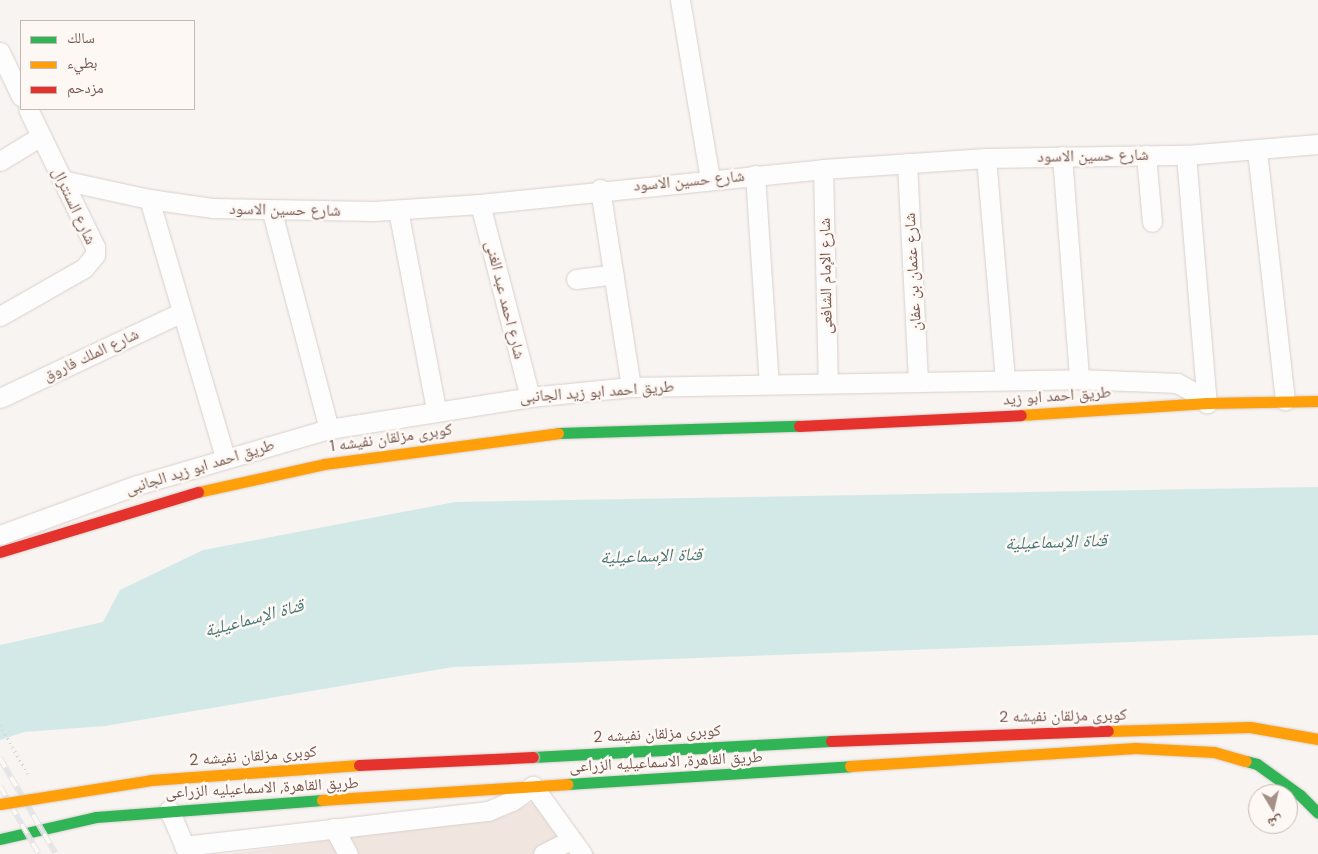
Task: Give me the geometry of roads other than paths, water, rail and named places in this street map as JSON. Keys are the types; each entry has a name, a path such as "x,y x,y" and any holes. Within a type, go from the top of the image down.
{"highway":[{"name":"طريق احمد ابو زيد","path":"798,425 870,424 1206,403 1285,400 1318,401"},
{"name":"كوبرى مزلقان نفيشه 1","path":"0,552 177,497 324,464 569,432 798,425"},
{"name":"كوبرى مزلقان نفيشه 2","path":"0,804 150,780 220,774 929,736 1250,727 1318,739"},
{"name":"طريق القاهرة, الاسماعيليه الزراعى","path":"0,839 96,817 170,810 1135,748 1214,752 1257,764 1300,795 1318,814"}],"street":[{"path":"680,0 710,179"},
{"path":"0,52 20,94"},
{"name":"شارع السنترال","path":"0,316 84,268 95,255 95,247 28,110"},
{"path":"0,161 41,136"},
{"name":"شارع حسين الاسود","path":"62,180 149,199 213,208 272,212 398,210 480,204 600,189 823,169 986,158 1186,155 1257,151 1318,144"},
{"path":"1257,151 1285,400"},
{"path":"1146,155 1152,222"},
{"path":"1186,155 1206,403"},
{"path":"1062,156 1079,379"},
{"path":"986,158 1005,380"},
{"name":"شارع عثمان بن عفان","path":"907,163 918,382"},
{"name":"شارع الإمام الشافعى","path":"823,169 828,383"},
{"path":"755,175 769,384"},
{"path":"600,189 631,387"},
{"path":"149,199 225,458"},
{"name":"شارع احمد عبد الغنى","path":"480,204 530,396"},
{"path":"398,210 436,409"},
{"path":"272,212 329,429"},
{"path":"576,279 614,274"},
{"name":"شارع الملك فاروق","path":"0,398 182,312"},
{"name":"طريق احمد ابو زيد الجانبى","path":"0,535 137,485 329,429 436,409 530,396 631,387 1079,379 1177,383 1198,394 1206,403"},
{"path":"170,810 186,850 334,828 488,811 512,801 533,786 576,847 543,854"},
{"path":"334,828 348,854"}],"water":[{"name":"قناة الإسماعيلية","path":"1318,487 1318,635 453,667 105,726 24,732 0,740 0,645 103,622 120,590 203,550 455,502"}],"railway":[{"path":"0,758 56,854"},
{"path":"0,786 39,854"}]}
